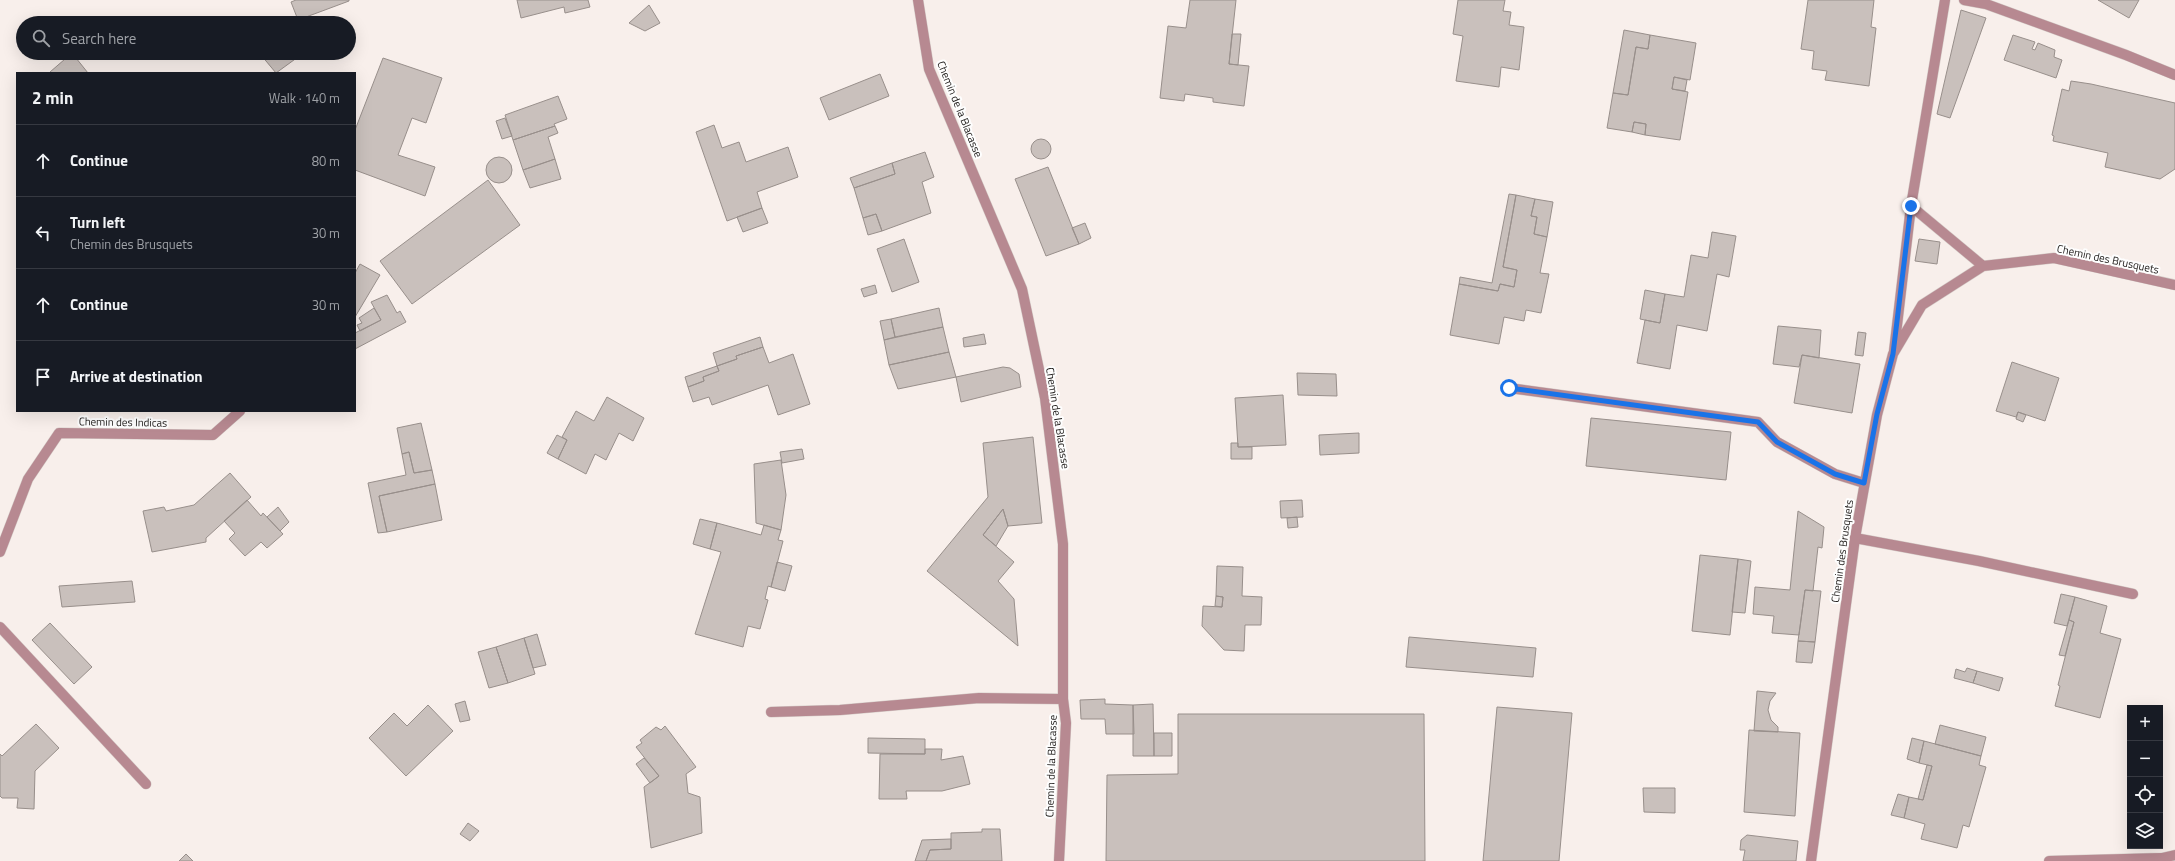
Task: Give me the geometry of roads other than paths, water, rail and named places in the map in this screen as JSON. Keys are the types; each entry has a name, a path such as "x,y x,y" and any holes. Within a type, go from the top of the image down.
{"street":[{"name":"Chemin de la Blacasse","path":"918,0 929,69 1022,289 1045,398 1063,544 1063,699 1066,723 1059,861"},
{"path":"1893,354 1911,206 1945,0"},
{"path":"1964,0 1986,4 2126,54 2175,75"},
{"path":"1911,206 1983,266"},
{"name":"Chemin des Brusquets","path":"1811,861 1855,538 1877,414 1893,354 1922,305 1983,266 2054,258 2175,285"},
{"path":"1509,388 1758,422 1777,442 1835,474 1864,483"},
{"name":"Chemin des Indicas","path":"0,552 28,479 59,433 213,435 239,412"},
{"path":"1855,538 1978,561 2133,594"},
{"path":"0,626 146,784"},
{"path":"771,712 840,710 979,698 1063,699"},
{"path":"2048,861 2162,858 2175,855"}]}
